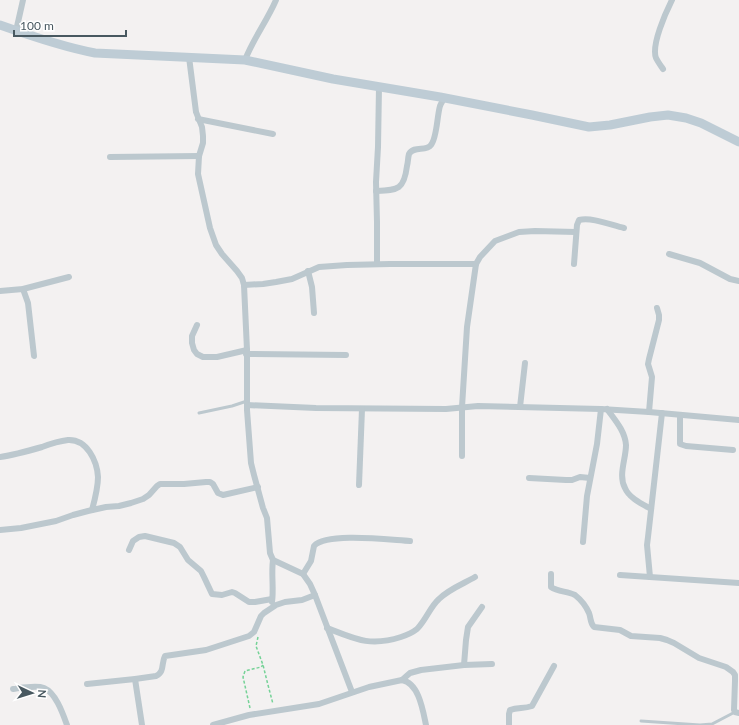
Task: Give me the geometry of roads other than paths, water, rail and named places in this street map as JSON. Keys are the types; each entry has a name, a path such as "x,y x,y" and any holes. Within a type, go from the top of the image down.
{"main road":[{"path":"0,25 95,54 245,60 589,127 610,126 650,117 668,116 686,118 701,123 739,142"}],"street":[{"path":"16,31 23,0"},
{"path":"245,60 276,0"},
{"path":"663,69 656,59 656,45 667,9 672,0"},
{"path":"189,57 196,112 202,127 203,136 203,143 199,156 198,174 212,236 222,254 242,278 244,285 247,403 252,463 263,508 267,518 270,553 274,560 303,574 310,584 352,692"},
{"path":"377,264 376,182 379,87"},
{"path":"376,191 397,189 400,186 407,170 409,154 417,149 427,149 431,146 440,106 444,98"},
{"path":"198,118 273,134"},
{"path":"110,157 199,156"},
{"path":"574,264 576,232 579,220 584,219 624,228"},
{"path":"462,456 462,407 467,327 476,264 480,256 495,241 519,232 576,232"},
{"path":"669,254 700,263 718,274 739,281"},
{"path":"244,285 263,284 292,279 320,267 377,264 476,264"},
{"path":"308,271 312,287 314,312"},
{"path":"0,291 23,289 69,277"},
{"path":"23,289 30,313 34,356"},
{"path":"650,412 652,377 648,364 659,320 657,308"},
{"path":"197,325 192,336 192,343 197,354 203,357 217,357 246,352 346,355"},
{"path":"520,407 525,363"},
{"path":"247,403 308,408 446,409 478,406 604,409 739,420"},
{"path":"359,485 362,408"},
{"path":"583,542 587,496 604,409"},
{"path":"604,409 619,426 624,437 626,446 623,483 625,488 632,497 651,509"},
{"path":"650,576 647,544 654,472 662,413"},
{"path":"680,415 680,444 733,450"},
{"path":"0,457 11,456 69,440 77,441 84,445 93,456 98,476 97,489 92,510"},
{"path":"528,478 572,480 580,476 590,478"},
{"path":"0,530 21,528 56,521 92,510 120,506 143,499 157,486 162,484 210,482 213,484 218,493 223,495 258,487"},
{"path":"129,550 133,541 139,537 145,536 174,544 180,547 188,560 201,571 212,594 222,595 232,592 249,602 272,600"},
{"path":"303,574 311,561 315,544 321,542 360,538 410,541"},
{"path":"270,609 272,600 272,572 274,560"},
{"path":"551,574 551,587 569,593 577,598 586,607 594,627 620,630 631,636 660,638 667,640 699,658 726,667 735,675 734,710 737,713"},
{"path":"620,575 739,583"},
{"path":"327,628 355,639 375,642 410,634 416,629 438,600 450,590 475,578"},
{"path":"87,684 156,676 162,671 162,663 165,656 206,650 249,636 254,632 262,616 276,605 302,600 315,595"},
{"path":"464,665 468,627 482,607"},
{"path":"213,725 249,716 319,704 369,687 402,680 410,673 421,670 464,665 492,664"},
{"path":"509,725 510,710 532,706 554,666"},
{"path":"135,679 142,725"},
{"path":"402,680 412,684 422,707 426,725"},
{"path":"13,689 36,687 44,688 50,693 59,706 67,725"}],"lane":[{"path":"199,413 247,403"},
{"path":"641,721 700,725 712,724 737,713"}]}
